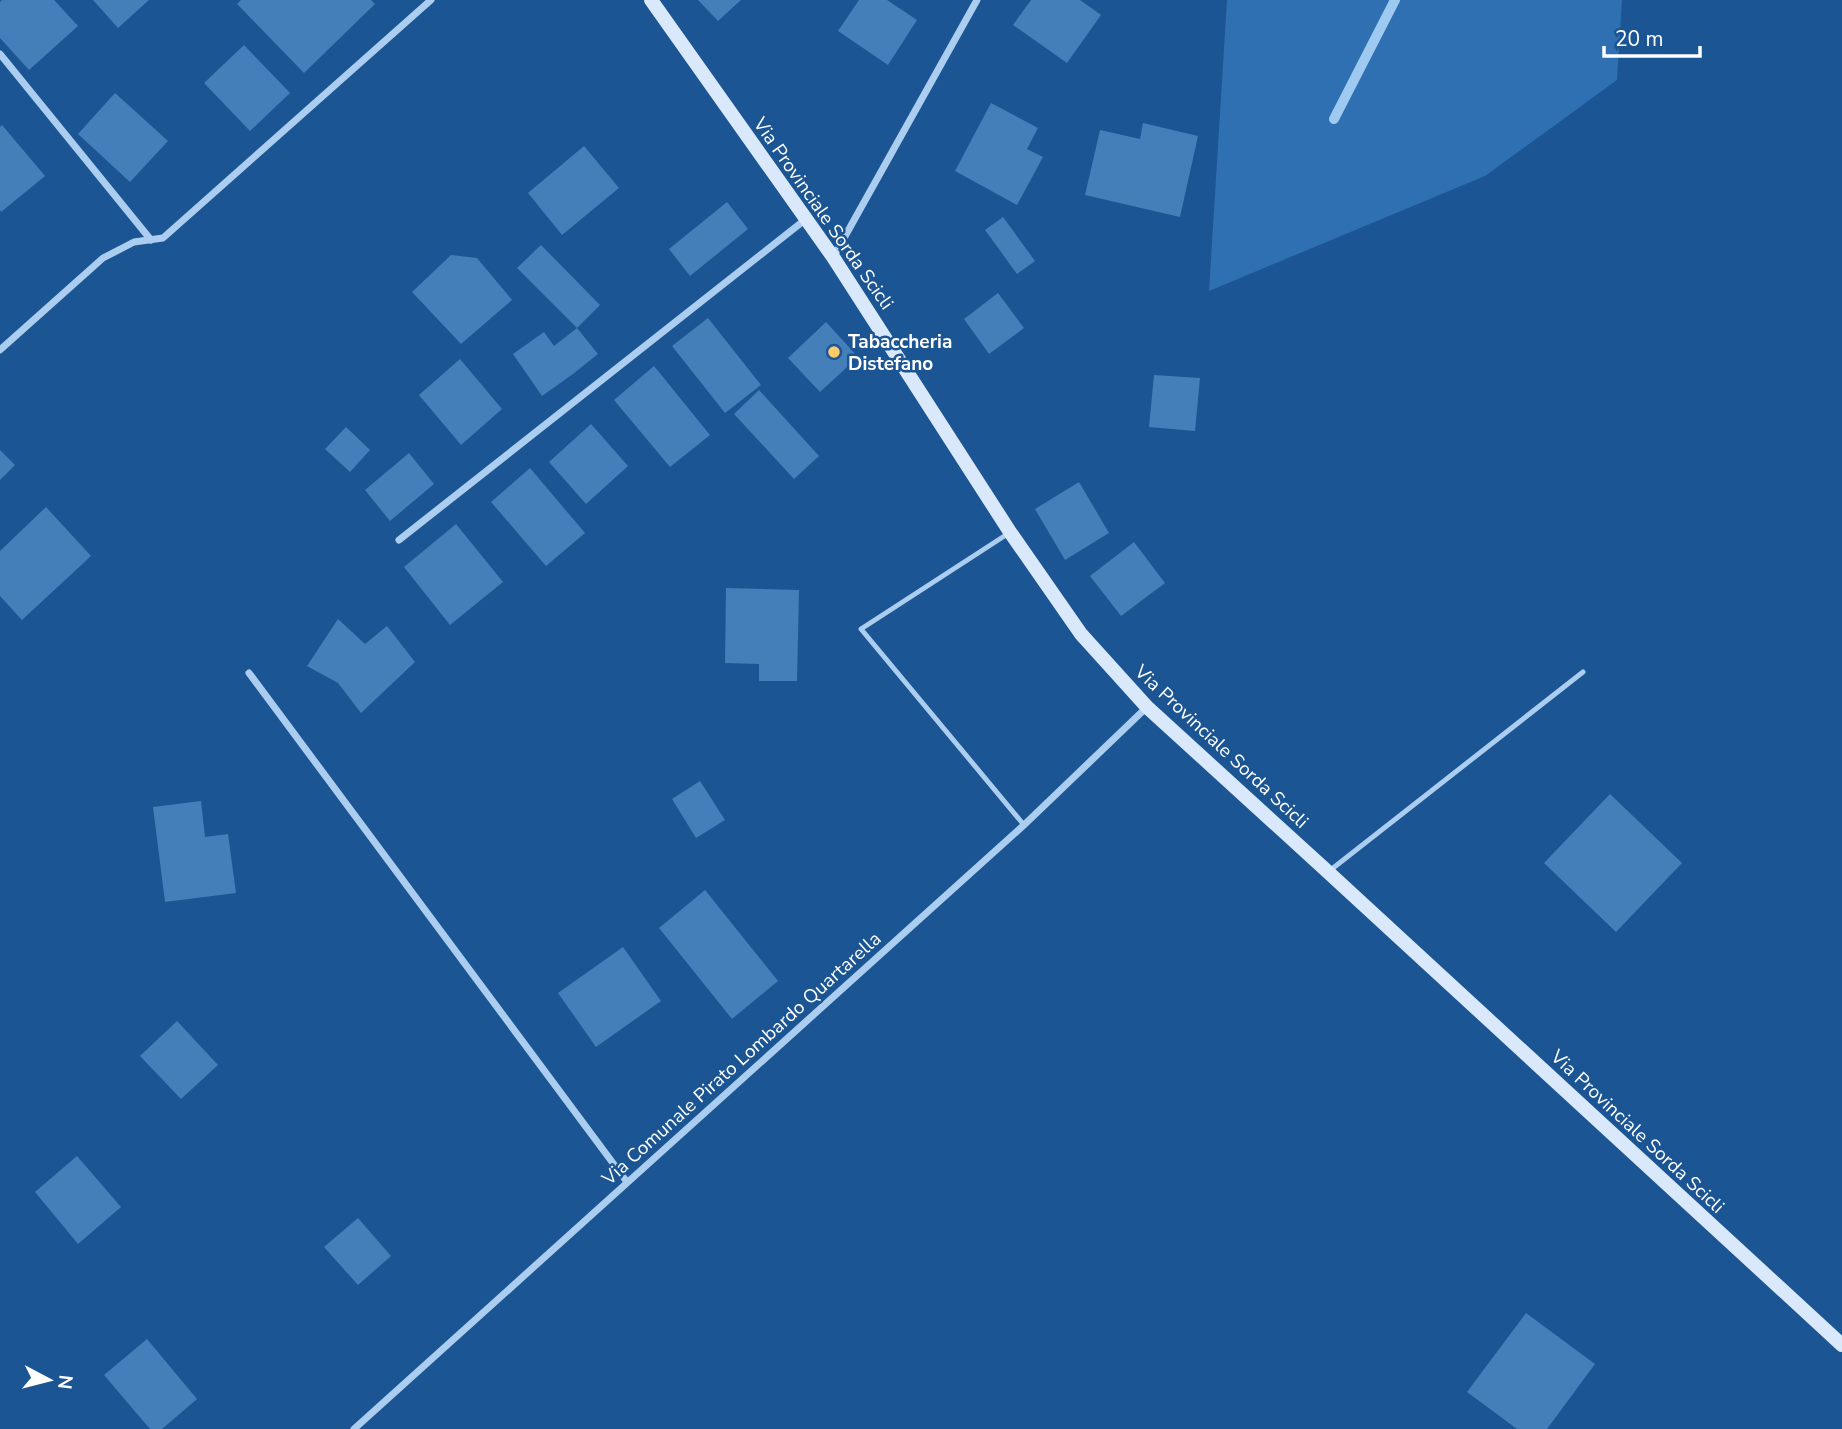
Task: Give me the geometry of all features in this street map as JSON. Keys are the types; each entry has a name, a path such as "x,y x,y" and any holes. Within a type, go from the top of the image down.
{"main road":[{"name":"Via Provinciale Sorda Scicli","path":"651,0 833,257 1010,532 1081,634 1147,707 1842,1345"}],"street":[{"path":"0,350 103,258 134,242 163,238 431,0"},
{"path":"833,257 977,0"},
{"path":"0,54 151,240"},
{"path":"399,540 806,219"},
{"path":"249,673 627,1182"},
{"name":"Via Comunale Pirato Lombardo Quartarella","path":"354,1429 1024,825 1147,707"}],"lane":[{"path":"1010,532 861,629 1024,825"},
{"path":"1328,872 1583,672"}],"shaded area":[{"path":"1227,0 1622,0 1617,80 1485,176 1209,291"}],"building":[{"path":"2,0 54,0 78,26 29,70 0,38"},
{"path":"93,0 149,0 118,28"},
{"path":"241,0 371,0 375,4 304,73 237,4"},
{"path":"698,0 741,0 718,21"},
{"path":"859,0 887,0 917,20 888,65 838,31"},
{"path":"1031,0 1080,0 1101,15 1067,63 1013,25"},
{"path":"244,45 290,93 250,131 204,83"},
{"path":"115,93 168,141 130,182 78,134"},
{"path":"991,103 1038,128 1027,149 1043,157 1017,205 955,171"},
{"path":"1143,123 1198,136 1180,217 1085,195 1100,130 1140,139"},
{"path":"2,125 45,176 1,212 0,127"},
{"path":"584,146 619,188 562,235 528,193"},
{"path":"727,202 748,229 690,276 669,249"},
{"path":"1003,217 1035,261 1017,274 985,230"},
{"path":"541,245 600,305 577,328 517,268"},
{"path":"451,255 477,258 512,300 461,344 412,292"},
{"path":"998,293 1024,328 989,354 964,319"},
{"path":"708,318 761,385 725,413 672,346"},
{"path":"826,322 858,357 820,392 788,358"},
{"path":"577,328 598,354 542,396 513,354 544,332 554,346"},
{"path":"460,359 502,409 461,445 419,395"},
{"path":"654,366 710,435 670,467 614,400"},
{"path":"1154,375 1200,378 1195,431 1149,427"},
{"path":"759,390 819,456 794,479 734,414"},
{"path":"591,424 628,466 586,504 549,462"},
{"path":"346,427 370,450 350,472 325,449"},
{"path":"0,450 15,465 0,480"},
{"path":"409,453 434,484 390,521 365,490"},
{"path":"530,468 585,533 546,566 491,502"},
{"path":"1079,482 1109,533 1065,560 1035,509"},
{"path":"46,507 91,556 22,620 0,596 0,551"},
{"path":"456,524 503,582 450,625 404,567"},
{"path":"1134,542 1165,583 1121,616 1090,576"},
{"path":"726,588 799,590 797,681 759,681 759,664 725,663"},
{"path":"338,619 365,644 387,626 415,662 361,713 338,683 307,666"},
{"path":"700,781 725,820 696,838 672,799"},
{"path":"1610,794 1682,863 1616,932 1544,863"},
{"path":"201,801 205,837 228,834 236,893 165,902 153,807"},
{"path":"705,890 778,981 732,1019 659,928"},
{"path":"623,947 661,1001 596,1047 558,993"},
{"path":"177,1021 218,1065 181,1099 140,1056"},
{"path":"77,1156 121,1207 78,1244 35,1192"},
{"path":"358,1218 391,1256 358,1285 324,1247"},
{"path":"1526,1313 1595,1364 1547,1429 1517,1429 1467,1392"},
{"path":"147,1339 197,1399 162,1429 150,1429 104,1375"}],"waterway":[{"path":"1334,119 1395,0"}],"place":[{"name":"Tabaccheria Distefano","path":"834,352"}]}
